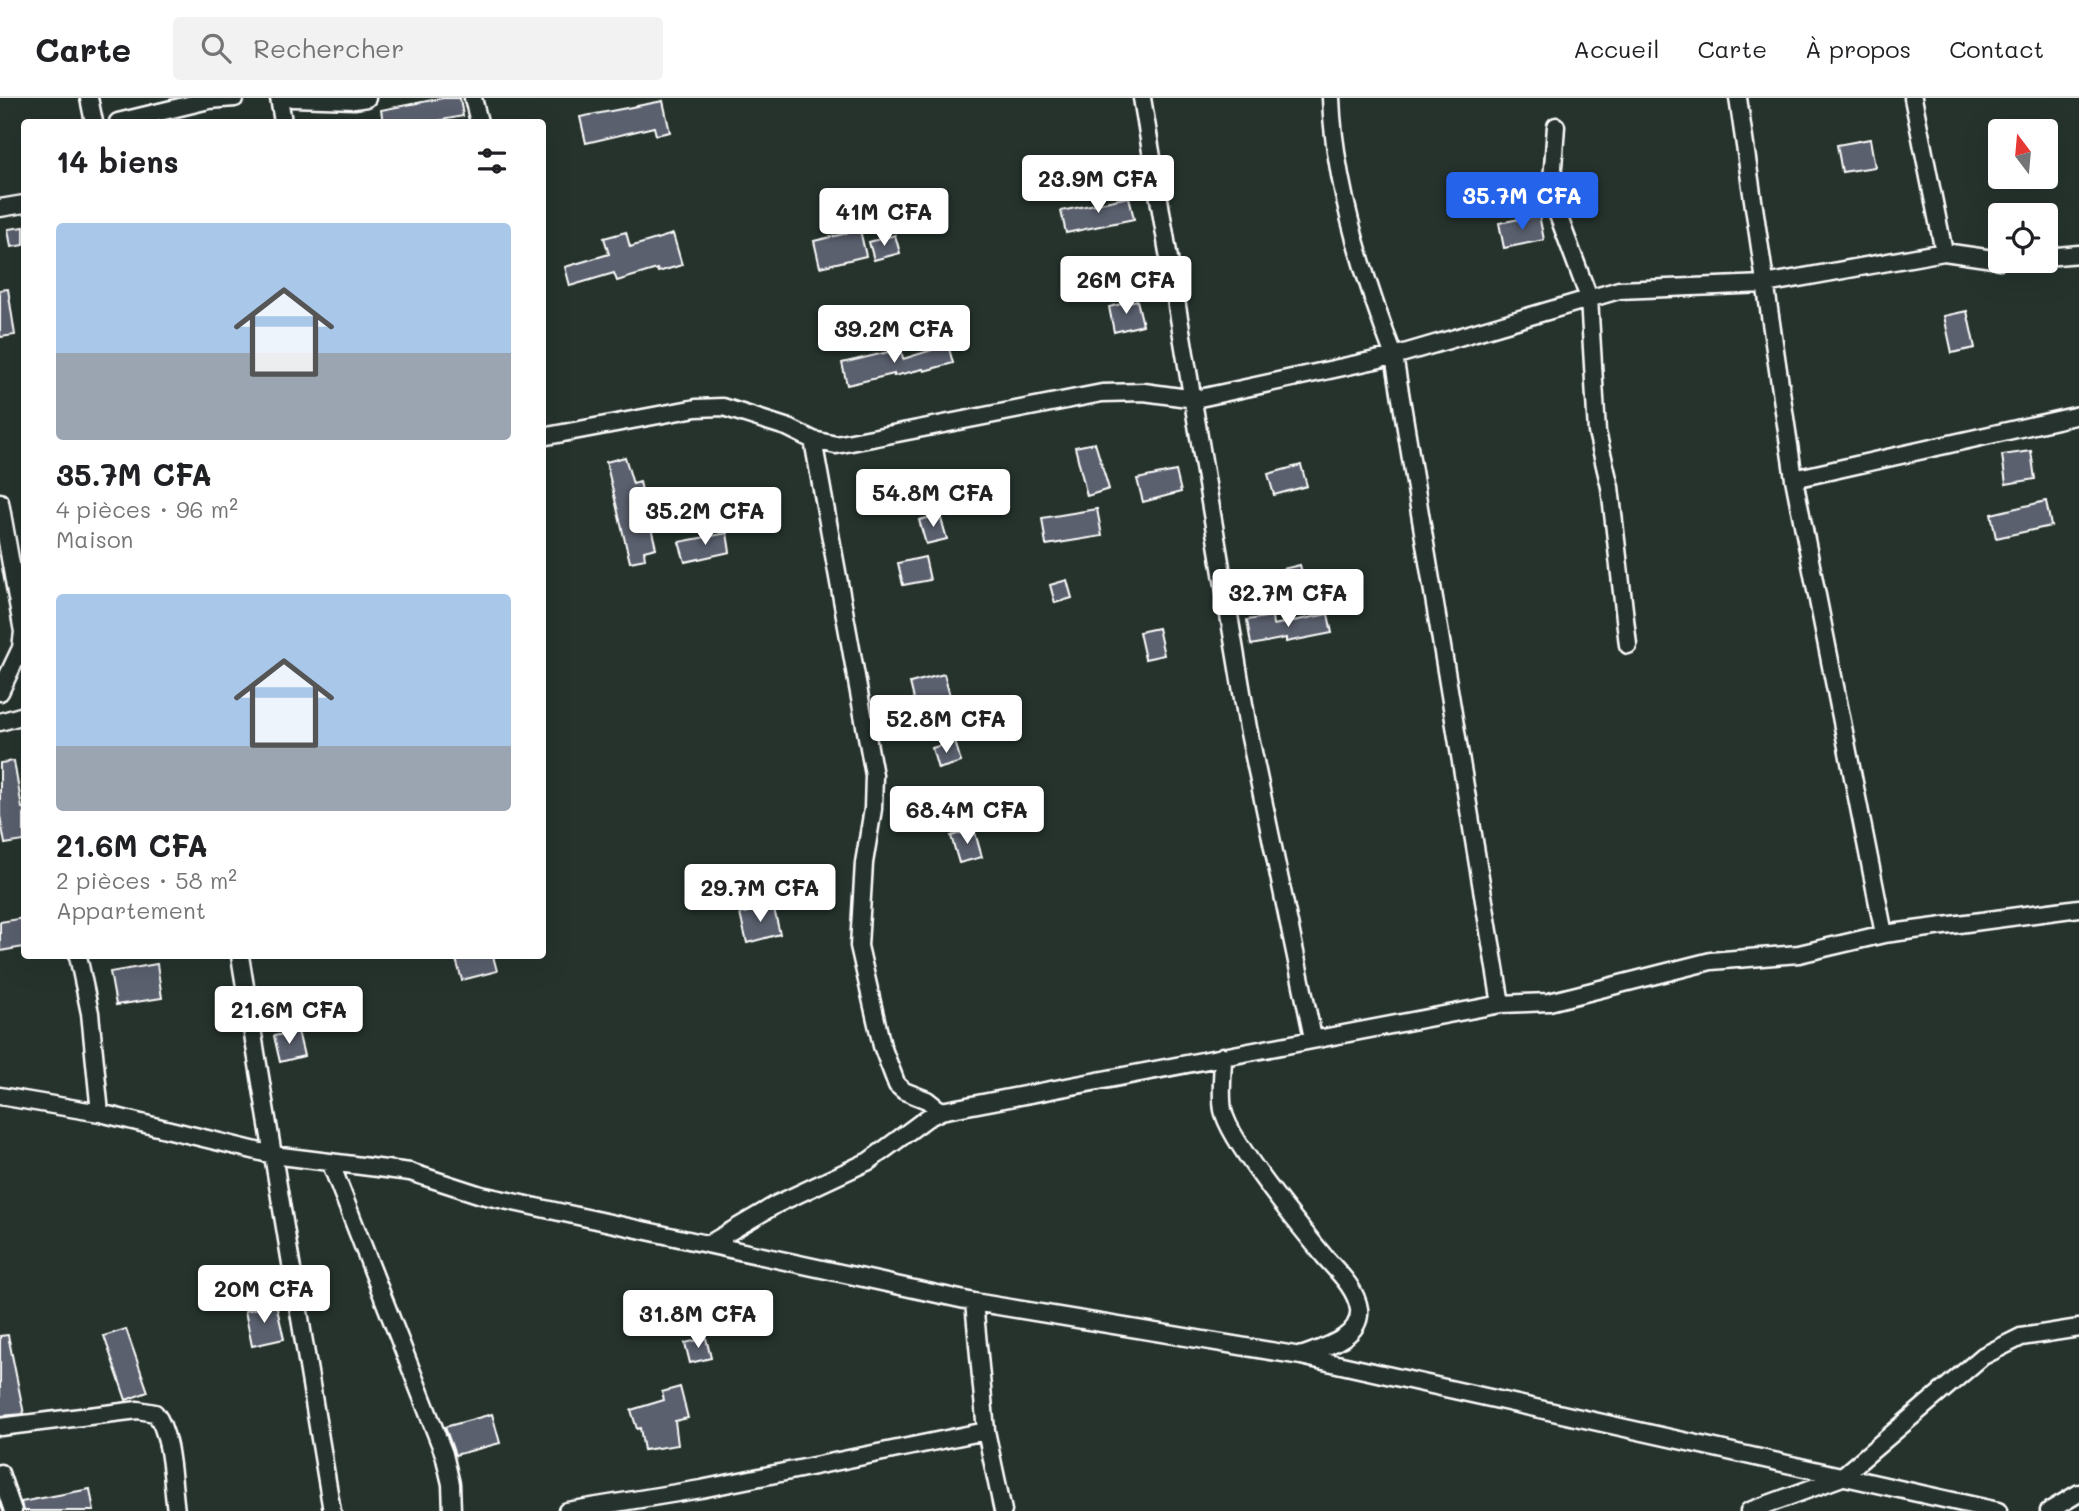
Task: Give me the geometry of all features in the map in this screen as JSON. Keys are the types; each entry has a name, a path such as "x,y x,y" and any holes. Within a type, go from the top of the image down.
{"street":[{"path":"89,98 93,119"},
{"path":"130,119 209,100 235,98"},
{"path":"279,98 282,119"},
{"path":"292,98 367,98"},
{"path":"473,98 479,119"},
{"path":"1142,98 1195,399 1248,728 1313,1038"},
{"path":"1331,98 1340,166 1365,283 1394,356 1501,1004"},
{"path":"1738,98 1794,480 1884,934"},
{"path":"1913,98 1944,252"},
{"path":"1556,126 1552,181 1555,207 1589,298 1597,432 1610,486 1628,645"},
{"path":"0,208 21,204"},
{"path":"546,436 696,408 723,407 789,428 813,440 836,445 1102,393 1144,392 1195,399 1394,356 1619,290 1765,284 1944,252 1988,258"},
{"path":"2058,256 2079,254"},
{"path":"1794,480 2079,415"},
{"path":"813,440 874,775 873,809 864,863 859,946 882,1046 897,1085 904,1091 927,1100 940,1111"},
{"path":"0,502 21,621"},
{"path":"0,692 21,648"},
{"path":"709,1244 777,1205 869,1161 940,1111 1501,1004 1549,1002 1711,961 1800,954 1884,934 2079,908"},
{"path":"79,959 90,1013 100,1113"},
{"path":"240,959 332,1511"},
{"path":"1223,1056 1223,1110 1235,1138 1352,1290 1359,1310 1355,1328 1335,1344 1301,1356"},
{"path":"0,1096 100,1113 273,1155 410,1172 481,1195 974,1302 1301,1356 1998,1511"},
{"path":"331,1164 444,1454 451,1484 452,1511"},
{"path":"974,1302 986,1431 1003,1511"},
{"path":"1749,1511 1840,1478 1983,1356 2021,1337 2079,1328"},
{"path":"0,1427 138,1410 155,1413 162,1421 176,1511"},
{"path":"567,1511 701,1489 986,1431"},
{"path":"0,1473 13,1511"},
{"path":"2049,1511 2079,1493"}],"building":[{"path":"443,98 460,98 463,116 448,119 382,119 381,110"},
{"path":"663,101 670,132 656,135 654,127 586,143 580,117"},
{"path":"1870,139 1875,167 1842,172 1837,145"},
{"path":"1129,197 1134,219 1066,233 1061,211"},
{"path":"1539,215 1544,240 1504,248 1499,223"},
{"path":"21,227 21,245 11,247 8,229"},
{"path":"860,230 866,256 820,267 814,241"},
{"path":"626,232 630,247 673,234 682,265 617,281 614,273 570,286 565,267 609,254 604,238"},
{"path":"895,235 900,253 874,260 869,242"},
{"path":"8,289 15,335 0,337 0,290"},
{"path":"1137,300 1143,325 1114,332 1109,307"},
{"path":"1967,311 1975,348 1952,353 1944,316"},
{"path":"948,345 953,363 847,385 842,363 901,349 903,359"},
{"path":"1095,443 1109,489 1087,496 1075,447"},
{"path":"2031,451 2035,479 2006,484 2002,455"},
{"path":"625,457 633,484 640,482 656,548 644,551 645,559 630,562 606,462"},
{"path":"1301,465 1307,486 1274,495 1268,474"},
{"path":"1176,471 1181,492 1143,502 1137,479"},
{"path":"2046,501 2051,526 1996,538 1991,514"},
{"path":"1097,509 1102,536 1046,545 1042,518"},
{"path":"940,515 947,539 926,544 919,520"},
{"path":"727,533 730,552 685,562 679,542"},
{"path":"925,557 930,580 903,585 898,563"},
{"path":"1300,565 1305,584 1266,593 1262,574"},
{"path":"1067,580 1072,598 1055,603 1050,585"},
{"path":"1328,614 1332,633 1286,642 1286,638 1251,645 1247,620 1272,616 1273,625"},
{"path":"1158,628 1164,655 1145,659 1139,632"},
{"path":"944,674 950,696 944,697 946,704 917,711 910,683"},
{"path":"955,741 961,762 938,769 932,748"},
{"path":"14,761 21,802 21,841 5,844 0,816 0,763"},
{"path":"974,829 982,857 959,863 951,836"},
{"path":"773,905 780,934 747,943 740,914"},
{"path":"21,918 21,948 0,951 0,922"},
{"path":"456,959 494,959 497,971 462,980"},
{"path":"157,964 162,998 116,1005 110,972"},
{"path":"298,1031 304,1056 280,1062 274,1036"},
{"path":"276,1304 284,1339 252,1346 245,1311"},
{"path":"126,1329 148,1392 126,1400 104,1336"},
{"path":"8,1335 24,1414 0,1416 0,1336"},
{"path":"706,1338 711,1358 690,1363 685,1343"},
{"path":"680,1387 688,1418 675,1421 678,1445 644,1450 640,1428 637,1429 631,1410 664,1400 662,1392"},
{"path":"492,1414 500,1443 455,1455 445,1427"},
{"path":"90,1489 94,1511 23,1511 21,1502"}]}
